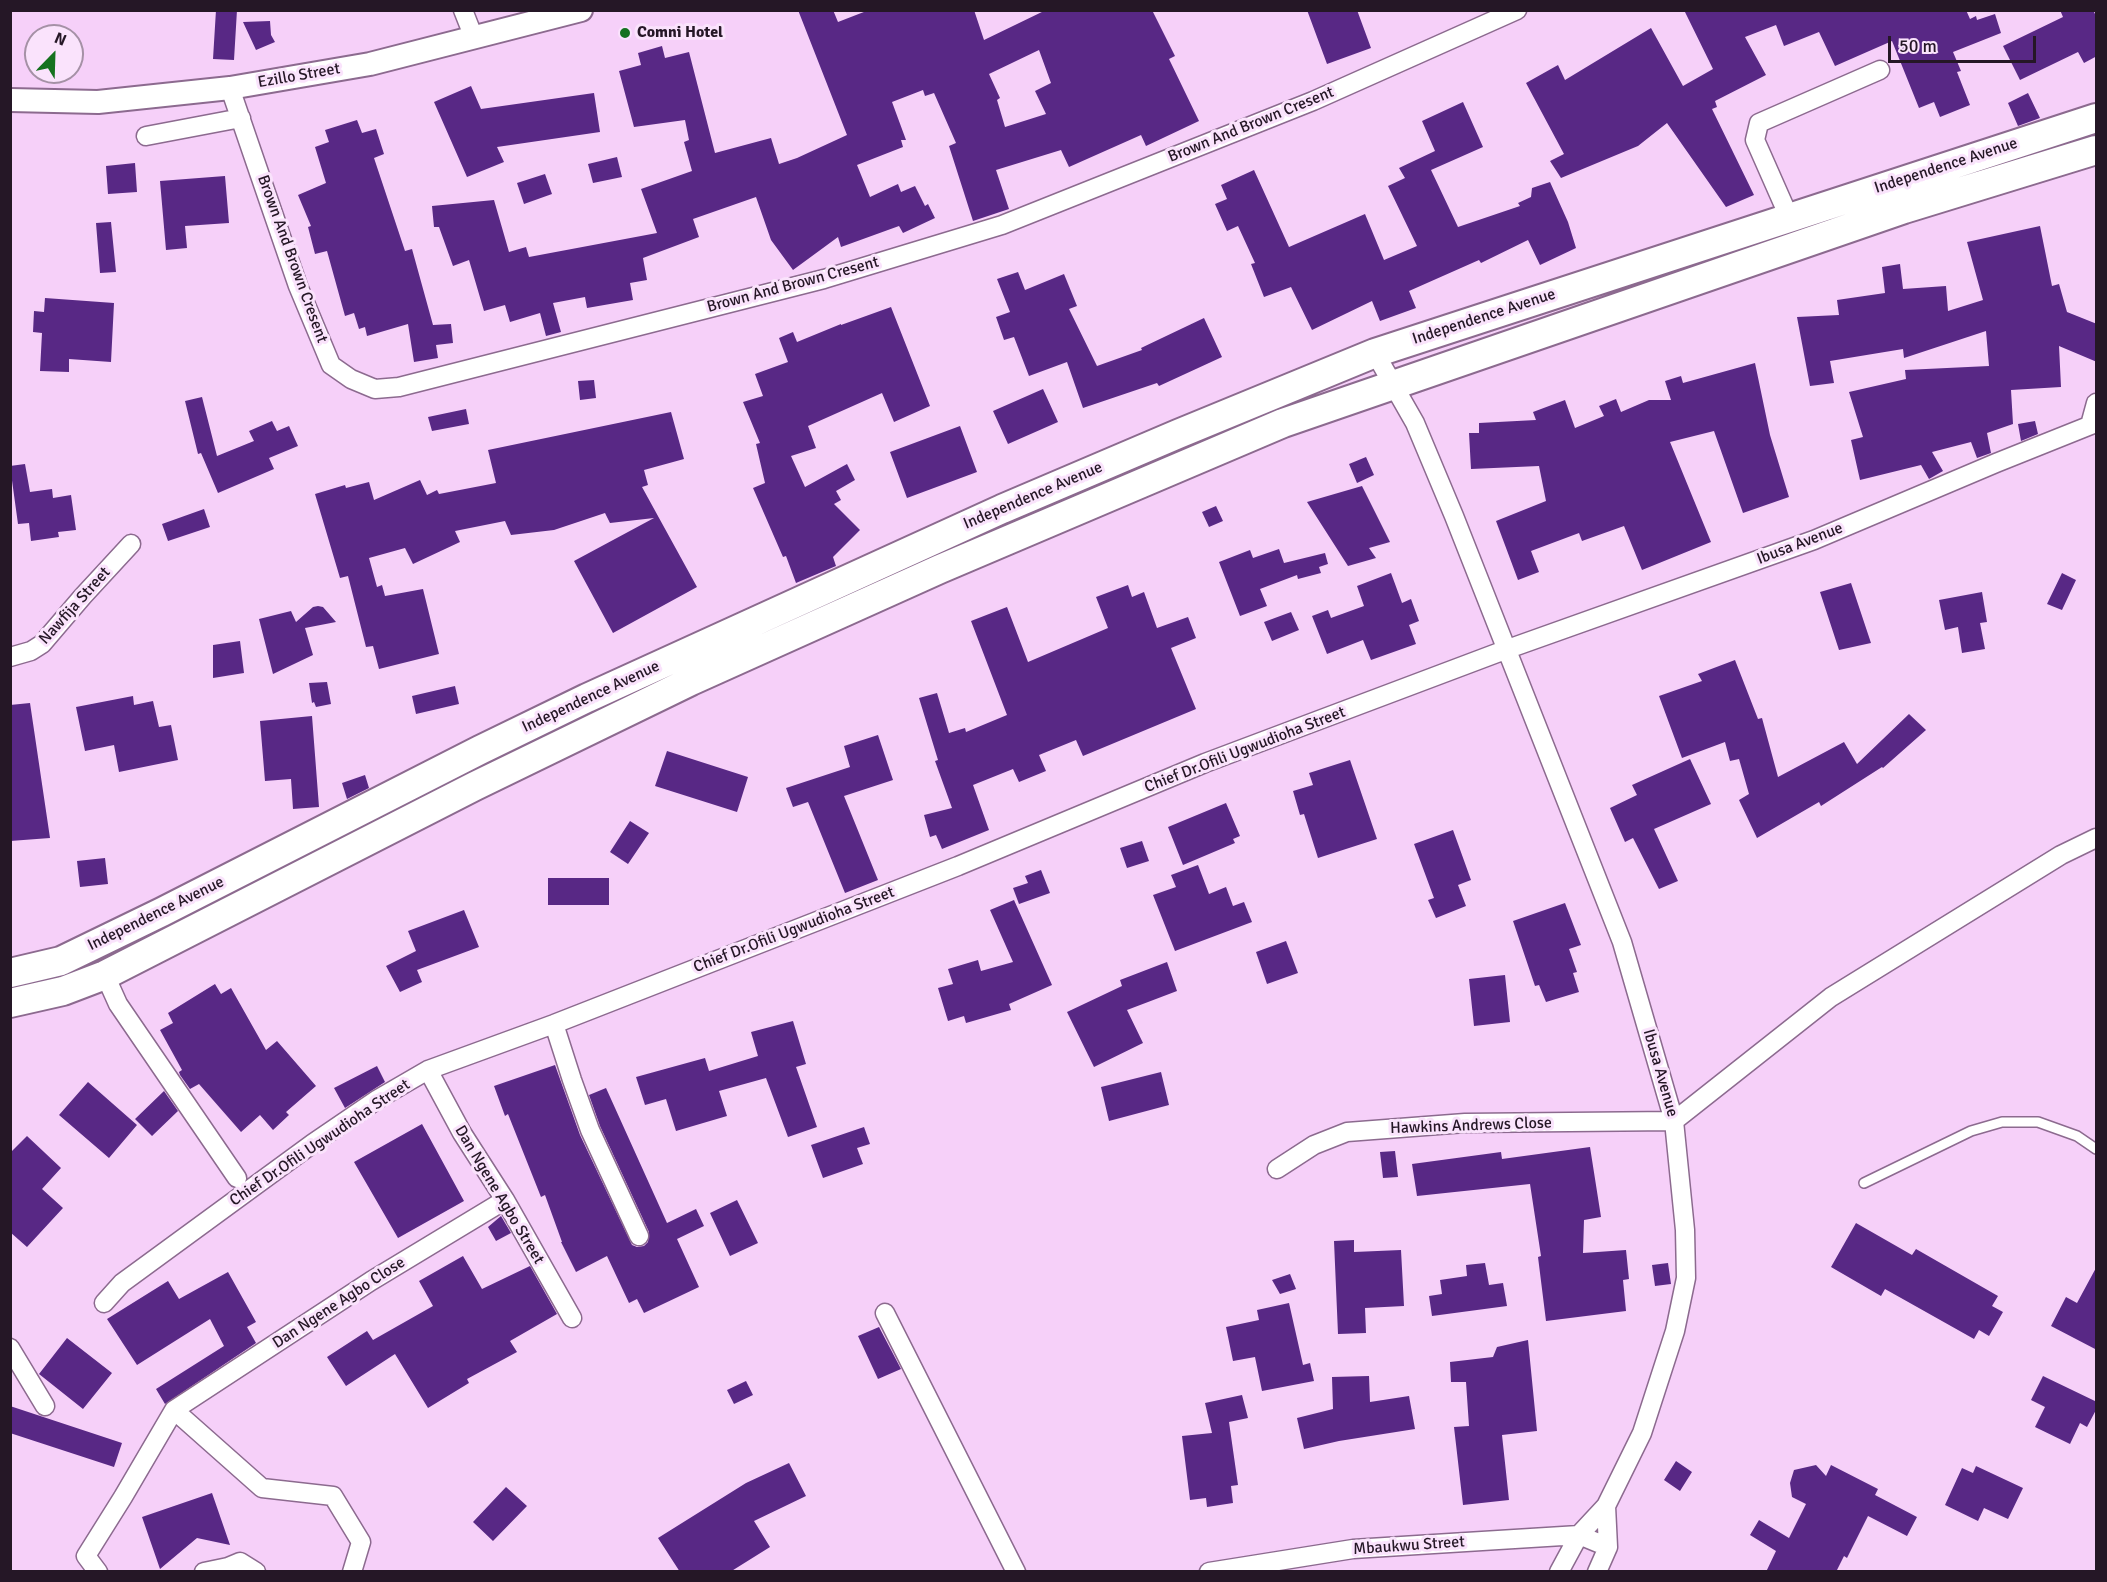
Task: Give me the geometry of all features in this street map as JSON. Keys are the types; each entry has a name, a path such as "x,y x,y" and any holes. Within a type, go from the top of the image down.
{"main road":[{"name":"Independence Avenue","path":"10,973 61,961 490,745 905,552 1178,434 1375,353 2097,118"},
{"name":"Independence Avenue","path":"10,1003 63,991 105,975 475,786 788,636 950,564 1283,423 1893,212 2097,150"}],"street":[{"path":"463,10 474,38"},
{"name":"Ezillo Street","path":"10,100 98,102 230,88 370,64 581,10"},
{"name":"Brown And Brown Cresent","path":"230,88 298,286 331,365 351,379 375,389 399,387 824,279 1002,225 1313,101 1518,10"},
{"path":"1789,217 1755,140 1760,123 1880,70"},
{"path":"146,136 241,118"},
{"name":"Ibusa Avenue","path":"1375,353 1419,434 1454,516 1622,942 1674,1121 1685,1230 1686,1278 1675,1331 1642,1433 1606,1506 1579,1535 1559,1572"},
{"name":"Ibusa Avenue","path":"1505,650 1814,540 2093,424 2097,403"},
{"name":"Nawfija Street","path":"10,657 31,651 42,644 82,596 132,544"},
{"name":"Chief Dr.Ofili Ugwudioha Street","path":"104,1303 122,1283 331,1131 378,1099 428,1071 958,866 1205,763 1505,650"},
{"path":"1674,1121 1831,997 2061,855 2097,838"},
{"path":"105,975 118,1004 237,1178"},
{"path":"554,1024 590,1130 639,1236"},
{"name":"Dan Ngene Agbo Street","path":"428,1071 462,1133 505,1200 572,1318"},
{"name":"Hawkins Andrews Close","path":"1277,1169 1314,1145 1347,1132 1464,1123 1674,1121"},
{"name":"Dan Ngene Agbo Close","path":"174,1410 371,1281 505,1200"},
{"path":"885,1313 1016,1572"},
{"path":"10,1348 45,1406"},
{"path":"98,1572 86,1556 174,1410 262,1488 333,1496 362,1542 352,1572"},
{"name":"Ibusa Avenue","path":"1597,1572 1608,1547 1606,1506"},
{"name":"Mbaukwu Street","path":"1209,1572 1353,1549 1579,1535 1608,1547"},
{"path":"204,1572 240,1562 256,1572"}],"lane":[{"path":"1864,1183 1971,1131 2002,1122 2038,1122 2077,1136 2097,1149"}],"building":[{"path":"216,10 237,10 234,60 213,59"},
{"path":"798,10 833,10 838,22 869,10 974,10 984,40 1046,10 1152,10 1175,56 1169,59 1199,121 1146,146 1141,135 1069,167 1061,150 996,170 1009,209 973,221 949,146 956,143 934,93 925,96 923,90 892,102 906,140 901,140 903,147 857,165 870,197 898,184 901,192 915,186 925,206 928,204 935,218 903,233 899,226 841,247 838,237 793,270 771,240 756,197 693,219 699,237 643,258 647,280 630,283 633,300 587,308 585,297 553,303 561,332 546,336 540,313 510,322 505,305 484,311 469,260 453,266 439,227 434,227 432,206 494,200 509,252 526,247 529,257 657,233 641,189 692,171 684,142 689,140 685,120 634,127 619,71 641,65 638,53 662,46 665,58 689,52 715,153 771,138 779,164 847,135","holes":["1039,50 1051,83 1035,91 1046,114 1005,127 997,100 1000,98 989,74"]},
{"path":"1307,10 1357,10 1371,48 1327,64"},
{"path":"1684,10 1966,10 1970,19 1976,16 1977,20 1995,14 2001,33 1953,52 1961,71 1957,72 1970,105 1940,117 1934,102 1919,108 1892,41 1835,66 1819,32 1784,46 1776,25 1745,37 1766,75 1715,101 1717,107 1712,109 1754,195 1726,207 1667,123 1638,146 1561,178 1550,161 1564,154 1526,83 1558,65 1565,80 1651,28 1683,86 1713,69"},
{"path":"2060,10 2093,10 2097,18 2097,56 2084,63 2078,52 2020,80 2003,46 2063,17"},
{"path":"270,21 271,35 275,42 256,50 243,22"},
{"path":"471,86 481,109 594,93 600,132 497,147 504,162 467,177 434,102"},
{"path":"2028,93 2040,118 2018,126 2008,103"},
{"path":"1463,102 1483,147 1431,170 1458,227 1520,206 1518,203 1531,197 1532,188 1550,182 1568,222 1576,248 1540,265 1528,240 1481,263 1479,260 1409,291 1416,308 1380,321 1372,301 1312,330 1291,287 1264,297 1251,264 1255,263 1238,226 1227,231 1215,204 1227,199 1221,185 1254,170 1289,247 1365,214 1384,260 1417,246 1388,186 1405,178 1399,168 1435,151 1422,121"},
{"path":"357,120 362,133 376,129 384,154 374,158 405,251 412,249 433,325 451,324 453,343 436,345 438,358 414,362 408,324 367,336 365,327 359,329 354,313 345,316 327,251 315,254 308,227 311,226 298,195 326,183 315,147 329,142 325,130"},
{"path":"617,157 622,177 593,183 588,164"},
{"path":"135,163 137,192 108,194 106,166"},
{"path":"545,174 552,194 524,204 517,183"},
{"path":"225,176 229,223 185,226 187,248 166,250 160,181"},
{"path":"111,222 116,272 100,273 96,223"},
{"path":"2040,226 2052,286 2059,284 2067,312 2097,324 2097,362 2059,346 2061,387 2011,390 2013,424 1987,433 1991,453 1977,458 1971,442 1932,452 1943,471 1929,479 1921,465 1860,480 1851,440 1863,437 1849,392 1906,379 1905,370 1989,366 1986,331 1904,358 1903,349 1830,361 1834,383 1810,386 1797,317 1839,315 1837,300 1885,293 1882,267 1900,264 1903,289 1946,286 1948,311 1983,300 1967,242"},
{"path":"1018,272 1025,290 1064,274 1077,306 1069,309 1097,366 1142,350 1141,348 1204,318 1222,357 1159,386 1157,383 1083,408 1067,362 1029,376 1014,337 1004,340 996,317 1010,312 997,279"},
{"path":"45,298 114,303 111,362 69,359 69,372 40,371 42,333 33,332 34,311 44,312"},
{"path":"891,307 930,406 894,422 882,393 808,426 816,448 791,456 805,487 847,464 855,480 836,491 841,500 834,504 860,530 833,557 836,566 796,583 786,556 783,557 753,488 765,483 756,444 760,443 743,402 763,396 755,374 788,362 779,338 793,332 797,342"},
{"path":"1755,363 1770,435 1789,497 1743,513 1714,431 1670,442 1711,542 1642,570 1624,526 1582,541 1579,533 1531,551 1539,572 1518,580 1496,521 1546,501 1539,466 1471,469 1469,433 1479,433 1479,423 1536,420 1533,412 1565,400 1575,428 1604,416 1599,406 1616,399 1621,412 1649,400 1671,400 1665,381 1681,376 1683,383"},
{"path":"594,380 596,398 580,400 578,381"},
{"path":"1043,389 1058,422 1008,444 993,411"},
{"path":"202,397 217,456 254,441 249,431 272,421 277,431 289,426 298,446 269,458 274,469 218,493 201,453 198,454 185,401"},
{"path":"466,409 469,424 432,431 428,417"},
{"path":"671,412 684,459 644,470 648,485 642,487 697,587 613,633 574,561 654,518 610,523 605,513 554,530 511,535 505,521 455,531 460,542 413,564 405,548 369,558 377,587 382,585 385,596 423,589 439,654 379,669 373,646 366,647 348,576 340,578 315,494 345,485 346,488 369,482 374,500 420,480 427,495 437,490 439,494 496,483 488,450"},
{"path":"2035,421 2038,434 2021,441 2018,424"},
{"path":"960,426 977,472 907,498 890,452"},
{"path":"1366,457 1374,475 1357,483 1349,464"},
{"path":"25,464 30,492 52,489 53,498 71,495 76,530 58,532 59,537 31,541 29,523 18,524 10,466"},
{"path":"1362,486 1390,542 1369,548 1376,558 1348,566 1307,502"},
{"path":"1216,506 1223,521 1209,527 1202,512"},
{"path":"204,509 210,527 168,541 162,524"},
{"path":"1279,549 1284,563 1325,553 1328,564 1319,567 1321,573 1298,579 1297,575 1260,589 1267,606 1240,616 1219,562 1250,550 1253,558"},
{"path":"1391,573 1402,603 1411,599 1419,621 1409,625 1416,644 1371,660 1363,640 1327,654 1312,616 1328,610 1331,618 1364,606 1357,586"},
{"path":"2062,573 2076,580 2062,610 2047,604"},
{"path":"1851,583 1871,643 1839,650 1820,592"},
{"path":"1128,585 1132,597 1144,592 1157,628 1188,617 1196,638 1171,648 1196,709 1083,756 1076,740 1039,755 1046,771 1019,782 1013,769 973,785 989,830 942,849 936,835 930,837 924,815 952,808 935,761 938,760 919,698 937,693 949,733 965,728 966,732 1007,715 971,621 1007,607 1028,662 1108,628 1096,597"},
{"path":"1982,592 1987,622 1980,623 1985,649 1962,653 1958,627 1945,630 1939,600"},
{"path":"313,607 323,607 336,622 305,628 313,655 273,674 259,619 291,611 296,622"},
{"path":"1291,612 1299,630 1272,641 1264,622"},
{"path":"240,641 244,673 213,678 213,645"},
{"path":"1735,660 1758,719 1762,718 1778,777 1844,742 1857,764 1909,714 1926,730 1883,768 1821,806 1819,802 1757,838 1739,800 1749,794 1739,759 1730,761 1725,742 1682,758 1659,696 1702,681 1698,674"},
{"path":"327,682 331,704 316,707 314,702 312,703 309,683"},
{"path":"455,686 459,704 416,714 412,696"},
{"path":"133,696 134,705 153,701 159,727 171,725 178,760 119,772 114,745 85,751 76,707"},
{"path":"30,703 50,838 10,841 10,705"},
{"path":"312,716 319,807 293,809 291,779 265,781 260,721"},
{"path":"878,735 893,780 844,796 878,880 845,893 808,802 793,807 786,788 850,767 844,746"},
{"path":"667,751 748,777 737,812 655,786"},
{"path":"1690,759 1711,804 1654,829 1678,881 1659,889 1633,838 1625,842 1610,808 1637,795 1632,785"},
{"path":"1350,760 1377,839 1318,858 1304,814 1300,815 1293,791 1313,785 1309,773"},
{"path":"365,775 369,788 347,799 342,783"},
{"path":"1226,803 1240,836 1233,839 1235,843 1183,865 1168,827"},
{"path":"630,821 649,833 628,864 610,852"},
{"path":"1453,830 1471,880 1458,885 1466,906 1436,918 1428,900 1434,898 1414,844"},
{"path":"1142,841 1149,861 1127,868 1120,848"},
{"path":"105,858 108,884 80,887 77,861"},
{"path":"1198,865 1209,894 1226,887 1233,906 1244,902 1252,922 1175,951 1153,895 1176,887 1171,875"},
{"path":"1041,870 1050,893 1019,904 1013,888 1028,883 1025,876"},
{"path":"548,878 609,878 609,905 548,905"},
{"path":"1014,900 1052,985 1009,1004 1011,1010 966,1023 964,1016 948,1021 938,988 953,984 948,969 978,960 981,971 1013,962 990,910"},
{"path":"1565,903 1581,945 1569,949 1577,972 1573,973 1579,992 1546,1002 1539,985 1535,986 1513,921"},
{"path":"464,910 479,947 417,970 422,982 400,992 386,966 416,951 408,931"},
{"path":"1286,941 1298,973 1267,984 1256,952"},
{"path":"1167,962 1177,991 1127,1010 1143,1043 1094,1067 1067,1012 1122,986 1120,980"},
{"path":"1505,975 1510,1022 1474,1026 1469,979"},
{"path":"215,984 221,994 231,988 266,1050 277,1041 316,1086 286,1112 289,1115 273,1130 260,1115 241,1132 199,1084 190,1089 180,1075 179,1072 182,1070 160,1030 173,1023 168,1013"},
{"path":"793,1021 806,1064 796,1067 817,1127 788,1137 766,1078 719,1091 727,1116 676,1131 666,1099 645,1105 636,1077 705,1058 709,1071 758,1056 751,1032"},
{"path":"555,1065 580,1135 632,1245 644,1246 648,1242 649,1232 600,1126 589,1095 606,1088 667,1223 696,1209 704,1226 677,1239 699,1287 644,1313 637,1299 629,1303 607,1256 576,1272 561,1242 545,1195 541,1197 508,1114 505,1116 494,1086"},
{"path":"377,1066 385,1082 345,1108 334,1088"},
{"path":"1161,1072 1169,1105 1109,1121 1101,1087"},
{"path":"88,1082 137,1125 109,1158 59,1115"},
{"path":"164,1091 178,1111 152,1136 135,1119"},
{"path":"422,1124 464,1201 398,1238 354,1162"},
{"path":"864,1127 870,1144 857,1148 863,1164 823,1178 811,1145"},
{"path":"27,1136 61,1168 42,1189 63,1208 27,1247 10,1232 10,1153"},
{"path":"1590,1147 1601,1217 1584,1220 1583,1253 1626,1250 1629,1279 1623,1280 1626,1311 1546,1321 1538,1257 1541,1256 1530,1184 1417,1196 1412,1164 1501,1152 1502,1159"},
{"path":"1395,1151 1398,1177 1383,1178 1380,1152"},
{"path":"737,1200 758,1243 730,1256 710,1213"},
{"path":"501,1216 511,1233 496,1241 488,1227"},
{"path":"1856,1223 1912,1255 1916,1249 1998,1296 1992,1306 2003,1312 1989,1336 1979,1330 1974,1339 1885,1289 1881,1296 1831,1267"},
{"path":"1354,1240 1354,1252 1401,1250 1404,1306 1365,1308 1366,1333 1338,1334 1334,1241"},
{"path":"463,1256 482,1289 530,1266 557,1314 510,1341 517,1352 467,1379 469,1383 428,1408 395,1354 346,1386 327,1357 367,1331 373,1340 433,1306 419,1281"},
{"path":"1485,1263 1489,1285 1503,1283 1507,1306 1432,1316 1429,1296 1442,1294 1440,1280 1467,1276 1466,1265"},
{"path":"1668,1263 1671,1284 1655,1286 1652,1265"},
{"path":"2097,1266 2097,1350 2051,1326 2066,1297 2077,1303"},
{"path":"228,1272 256,1322 247,1327 256,1343 165,1404 156,1389 224,1346 210,1319 137,1365 107,1319 168,1281 179,1299"},
{"path":"1290,1274 1296,1289 1280,1294 1272,1280"},
{"path":"1289,1303 1303,1365 1310,1363 1314,1381 1262,1391 1255,1357 1233,1361 1226,1327 1259,1320 1257,1310"},
{"path":"879,1327 901,1369 878,1379 858,1336"},
{"path":"67,1338 112,1373 83,1409 39,1374"},
{"path":"1528,1340 1537,1431 1502,1435 1509,1500 1463,1505 1454,1427 1469,1426 1466,1382 1451,1382 1450,1362 1493,1357 1497,1347"},
{"path":"1369,1376 1370,1402 1409,1396 1415,1429 1304,1449 1297,1418 1333,1409 1332,1377"},
{"path":"2043,1376 2097,1402 2097,1408 2087,1427 2080,1423 2070,1444 2035,1427 2045,1407 2031,1400"},
{"path":"746,1381 753,1395 734,1404 727,1390"},
{"path":"1242,1395 1248,1418 1229,1422 1238,1485 1231,1486 1233,1503 1207,1507 1206,1498 1190,1500 1182,1436 1212,1433 1205,1403"},
{"path":"10,1406 122,1443 114,1467 10,1433"},
{"path":"1676,1461 1692,1472 1680,1491 1664,1480"},
{"path":"789,1463 806,1496 754,1521 770,1547 730,1572 680,1572 658,1538 746,1483"},
{"path":"1816,1465 1826,1476 1831,1465 1878,1489 1875,1495 1917,1517 1907,1536 1868,1516 1847,1558 1844,1556 1836,1572 1766,1572 1776,1551 1750,1535 1759,1520 1789,1538 1806,1504 1792,1497 1790,1483 1794,1470"},
{"path":"1976,1466 2023,1488 2008,1519 1984,1508 1978,1521 1945,1505 1962,1468 1973,1473"},
{"path":"506,1487 527,1506 493,1541 473,1522"},
{"path":"212,1493 230,1545 197,1538 160,1569 142,1517"}],"place":[{"name":"Comni Hotel","path":"625,33"}]}
